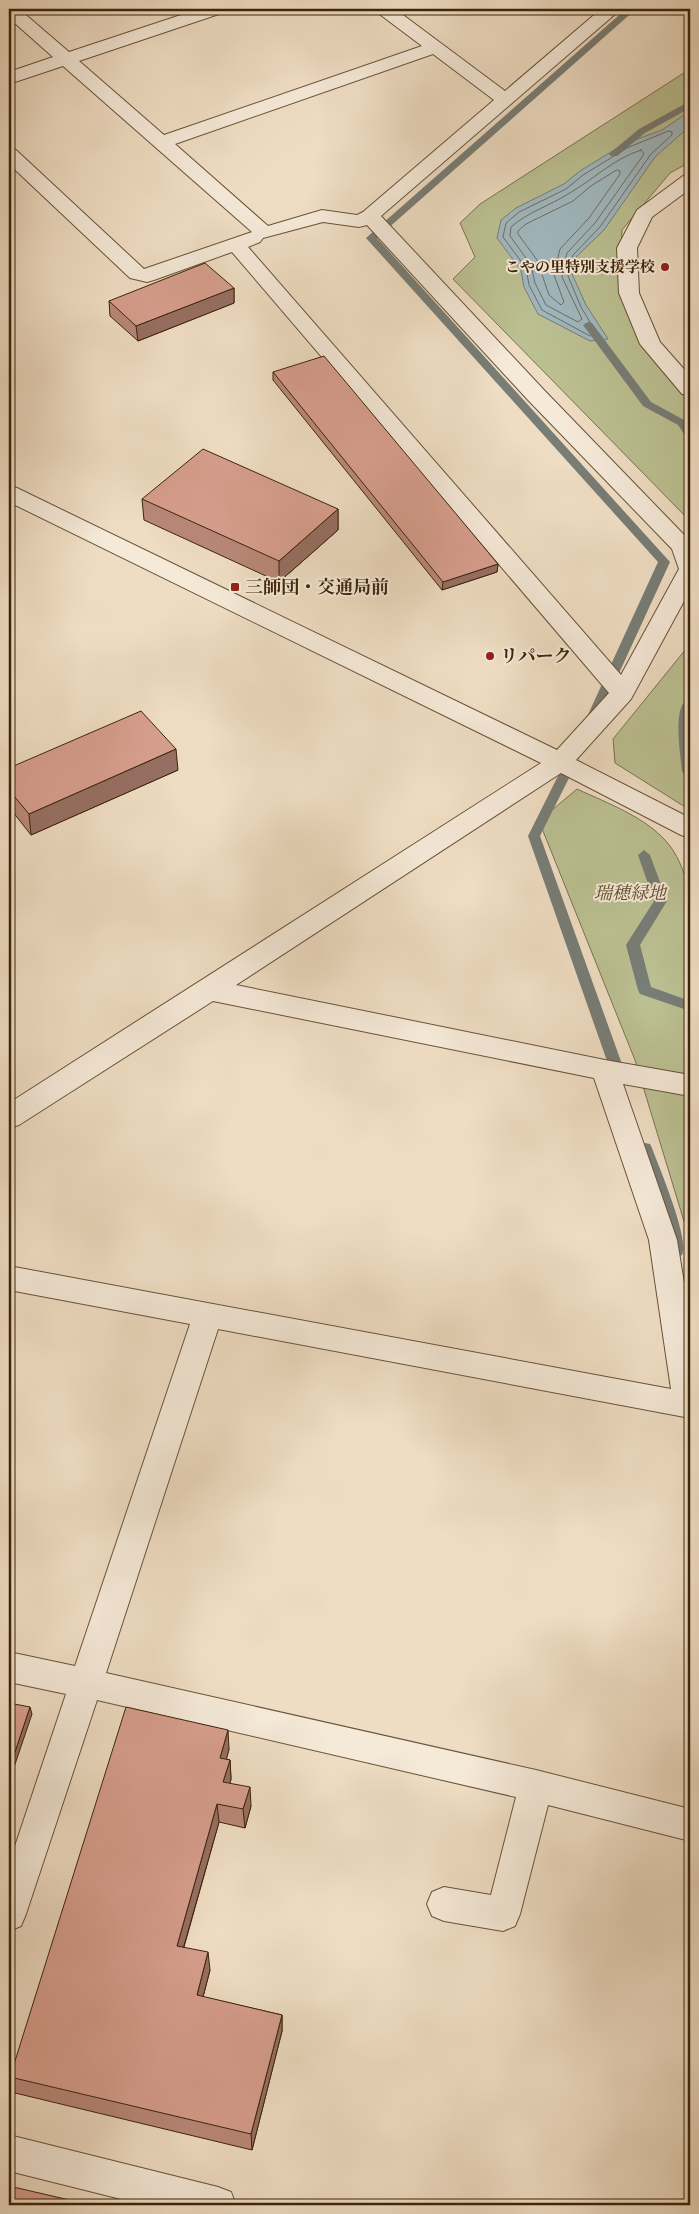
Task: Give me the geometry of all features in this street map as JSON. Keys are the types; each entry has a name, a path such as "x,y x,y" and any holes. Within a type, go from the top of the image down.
{"street":[{"path":"9,9 265,233"},
{"path":"9,78 64,58 216,9"},
{"path":"384,9 504,99"},
{"path":"9,154 137,274 147,276 265,233 322,216 359,221 370,216 504,99 612,9"},
{"path":"162,142 436,47"},
{"path":"690,180 644,214 627,248 629,293 650,344 690,389"},
{"path":"9,1117 209,990 560,762 623,693 690,569 682,546 536,395 370,216"},
{"path":"235,244 623,693"},
{"path":"9,493 560,762 690,829"},
{"path":"209,990 605,1070 690,1085"},
{"path":"9,1278 690,1405 663,1240 605,1070"},
{"path":"9,1914 208,1314"},
{"path":"9,1667 536,1786 690,1825"},
{"path":"444,1904 503,1914 536,1786"},
{"path":"9,2153 218,2205"}],"green space":[{"path":"690,69 690,162 670,173 622,230 620,292 648,349 690,396 690,521 453,279 475,257 460,223 480,204"},
{"path":"690,644 690,810 615,763 613,739"},
{"name":"瑞穂緑地","path":"577,789 627,812 651,827 661,836 677,856 690,892 690,1241 635,1060 539,821"}],"water":[{"path":"687,113 690,114 690,126 655,157 604,230 577,256 572,274 586,305 608,339 590,341 538,314 524,287 521,270 497,238 501,220 516,208 564,184 580,171 624,144 662,130"}],"building":[{"path":"205,263 234,288 136,326 109,301"},
{"path":"324,356 498,564 443,582 273,372"},
{"path":"203,449 338,509 279,561 142,499"},
{"path":"141,711 176,749 29,814 9,790 9,768"},
{"path":"9,1703 30,1707 9,1770"},
{"path":"126,1707 228,1730 220,1758 230,1760 223,1782 250,1787 243,1809 217,1804 177,1946 208,1952 197,1995 282,2015 251,2134 10,2077"},
{"path":"9,2186 91,2205 9,2205"}],"waterway":[{"path":"592,719 664,562 371,238 631,9"},
{"path":"614,154 642,131 690,104"},
{"path":"588,325 647,404 682,423 690,435"},
{"path":"688,772 684,718 690,702"},
{"path":"573,758 534,836 620,1078"},
{"path":"644,855 661,901 633,945 645,990 690,1006"},
{"path":"645,1148 674,1229 677,1251"}],"place":[{"name":"こやの里特別支援学校","path":"665,267"},
{"name":"三師団・交通局前","path":"235,587"},
{"name":"リパーク","path":"490,656"}]}
